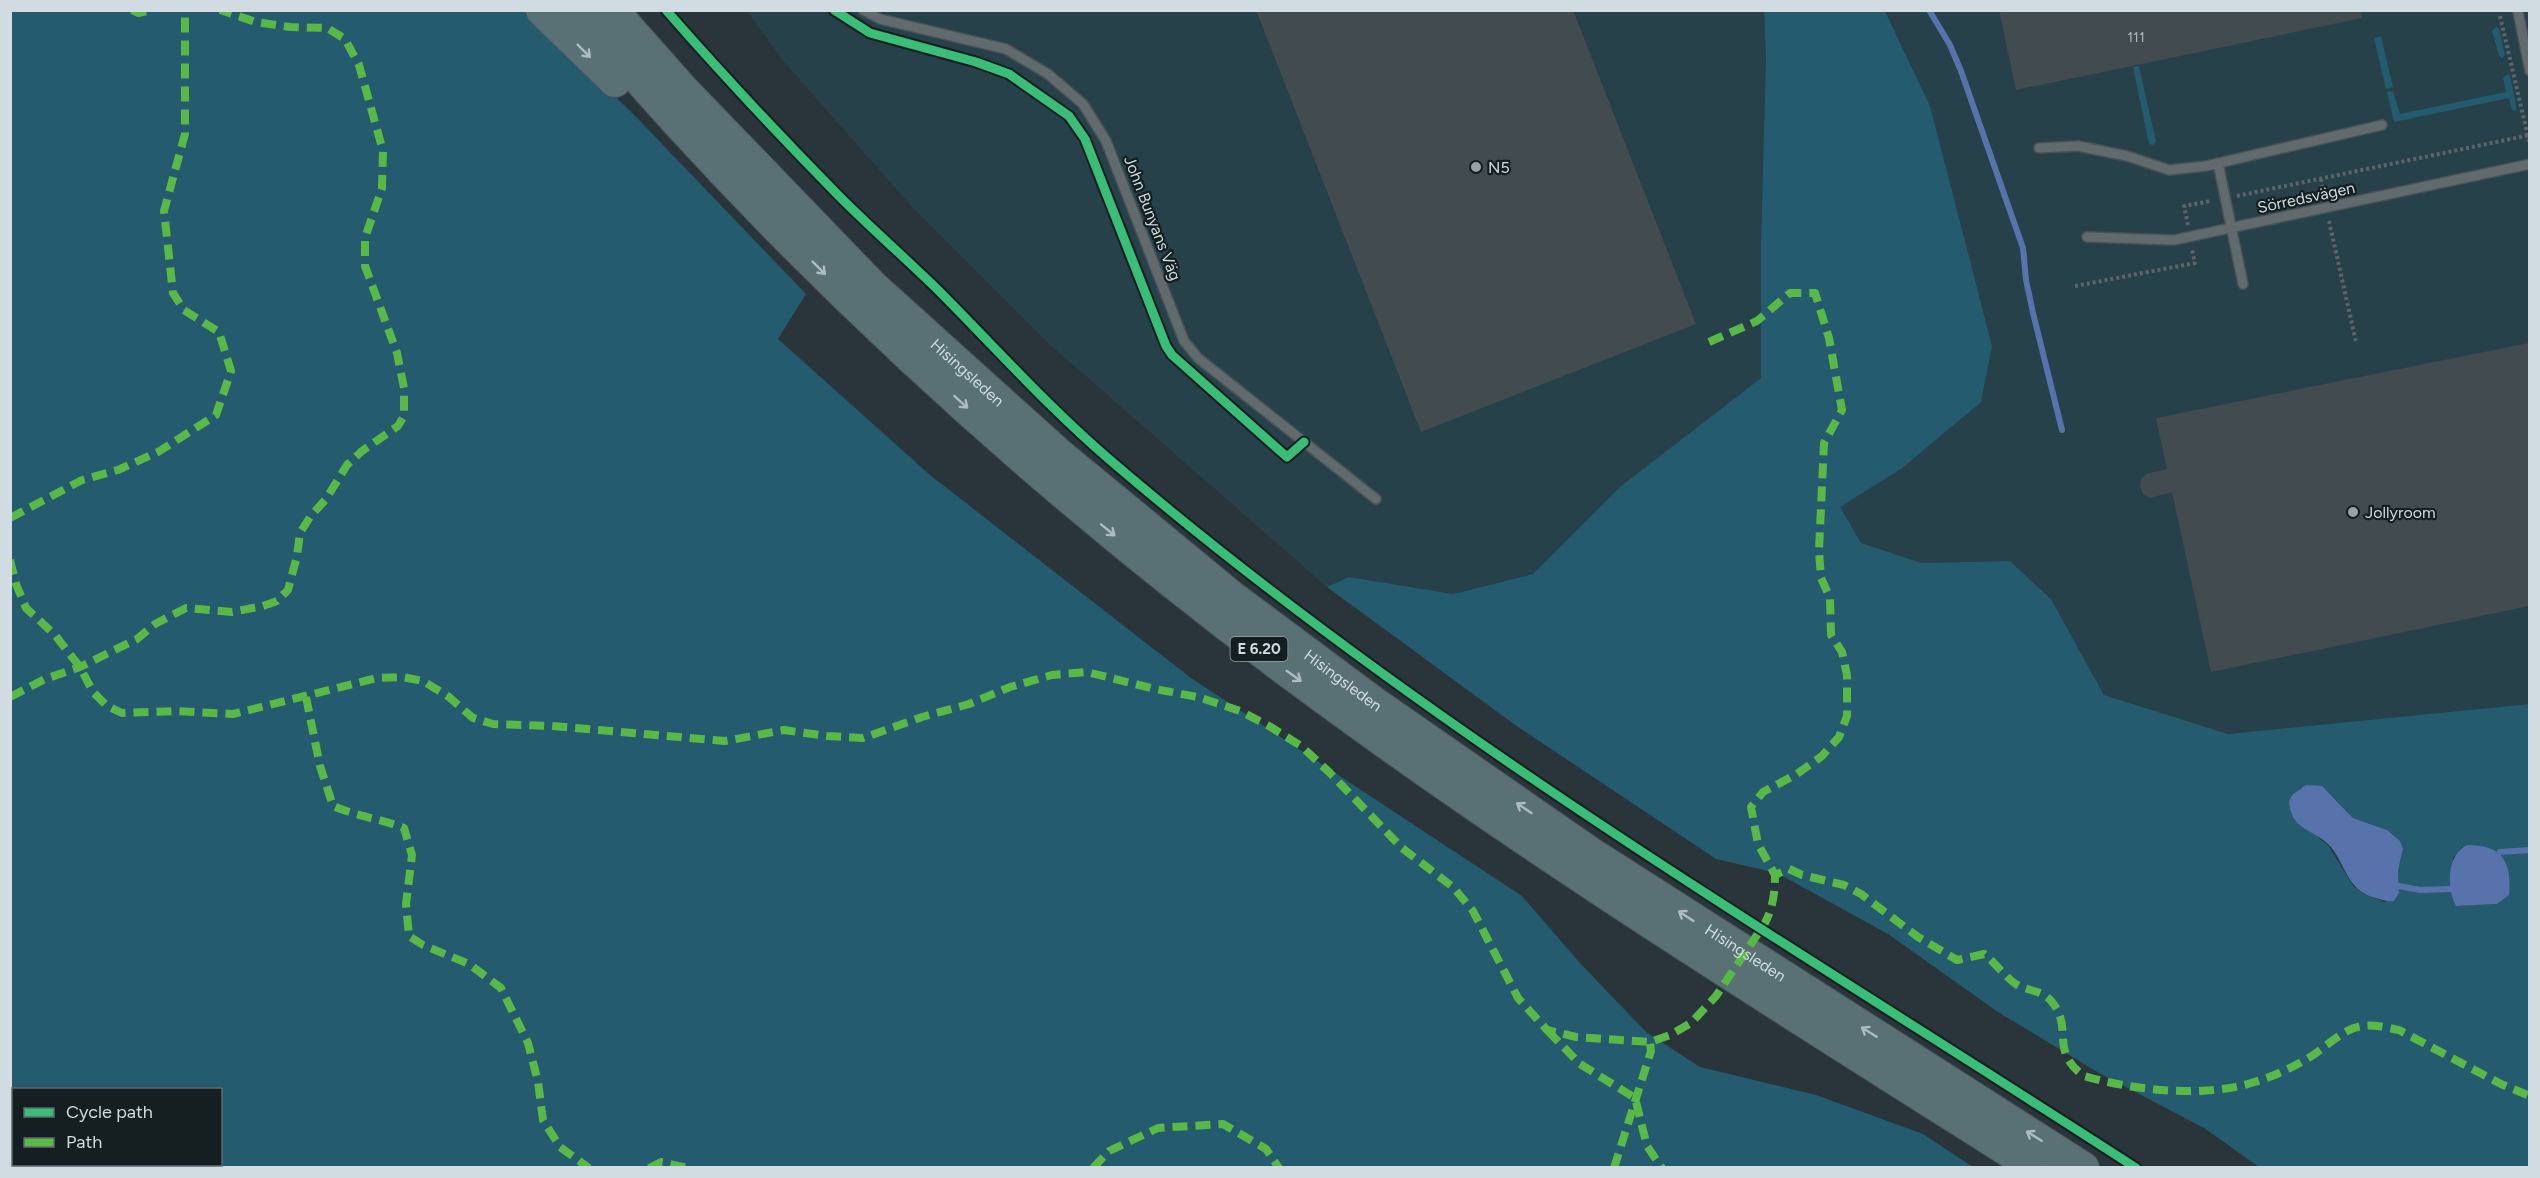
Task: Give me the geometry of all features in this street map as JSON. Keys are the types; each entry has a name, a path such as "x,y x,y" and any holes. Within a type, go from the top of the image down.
{"highway":[{"path":"542,10 630,96 766,237 790,239"},
{"name":"Hisingsleden","path":"579,10 703,149 856,306 1038,471 1181,589 1283,668 1457,793 1623,905 2036,1167"},
{"name":"Hisingsleden","path":"612,10 682,90 845,259 930,340 1090,481 1233,598 1383,710 1590,853 1779,976 2083,1167"},
{"path":"636,10 683,66 682,90"}],"lane":[{"name":"John Bunyans Väg","path":"863,10 880,19 970,38 1006,49 1048,74 1083,104 1106,141 1184,341 1198,357 1377,499"},
{"path":"2518,12 2529,70"},
{"path":"2039,148 2078,146 2127,156 2169,170 2218,163 2382,125"},
{"path":"2218,163 2243,284"},
{"name":"Sörredsvägen","path":"2086,237 2174,240 2529,164"}],"path":[{"path":"2500,16 2529,145"},
{"path":"2320,179 2356,342"}],"shaded area":[{"path":"10,11 529,11 639,120 806,294 778,339 930,475 1191,678 1522,896 1579,962 1646,1032 1700,1067 1816,1095 1923,1134 1973,1167 11,1167"},
{"path":"747,11 1764,11 1766,56 1761,240 1761,378 1621,486 1533,574 1453,594 1349,577 1327,587 1047,342 913,208 784,62"},
{"path":"1764,11 1885,11 1930,106 1992,346 1981,402 1901,469 1840,507 1861,543 1922,563 2010,561 2051,599 2104,695 2228,734 2529,704 2529,1167 2259,1167 2204,1128 2099,1073 1998,1012 1888,934 1777,873 1716,859 1518,727 1327,587 1349,577 1453,594 1533,574 1621,486 1761,378 1761,240 1766,56","holes":["2300,788 2329,793 2353,818 2387,830 2403,849 2398,871 2399,893 2385,902 2364,894 2354,887 2328,845 2320,839 2289,801","2467,845 2497,904 2456,906 2453,858 2461,848"]},
{"path":"1885,11 2529,11 2529,704 2228,734 2104,695 2051,599 2011,561 1922,563 1861,543 1839,507 1901,469 1930,106"},
{"path":"2496,27 2499,29 2505,55 2502,58 2492,31"},
{"path":"2381,36 2393,87 2386,89 2374,38"},
{"path":"2139,66 2156,142 2153,145 2149,144 2133,67"},
{"path":"2508,74 2517,111 2512,110 2509,98 2394,122 2387,92 2393,91 2400,114 2506,92 2503,78"}],"water":[{"path":"2306,785 2322,786 2353,818 2387,830 2400,841 2403,849 2398,871 2399,893 2394,901 2385,901 2363,893 2351,881 2328,844 2294,818 2289,801 2293,794"},
{"path":"2467,845 2489,848 2502,857 2506,864 2509,873 2509,895 2497,904 2456,906 2451,890 2450,872 2455,856"}],"building":[{"name":"N5","path":"1256,10 1573,10 1696,324 1421,432"},
{"path":"1999,10 2361,10 2362,18 2016,90"},
{"name":"Jollyroom","path":"2529,343 2529,606 2211,672 2172,492 2150,498 2143,494 2140,487 2141,479 2146,474 2167,469 2156,418"}],"waterway":[{"path":"1929,10 1950,45 1961,71 2023,248 2026,280 2033,313 2062,430"},
{"path":"2500,852 2530,850"},
{"path":"2399,886 2420,890 2451,889"}],"marked path":[{"path":"132,10 138,13 152,10"},
{"path":"10,518 82,480 118,470 158,452 216,415 231,371 219,332 184,310 173,293 164,211 185,134 185,10"},
{"path":"10,697 45,679 80,667 137,639 155,624 186,608 232,612 277,601 288,590 297,556 300,533 310,517 326,499 347,465 362,451 398,426 404,416 404,388 397,353 365,266 365,238 382,188 383,151 359,65 345,39 327,28 290,27 256,22 220,10"},
{"path":"1709,342 1757,321 1790,293 1815,293 1829,338 1842,410 1824,443 1819,551 1821,578 1830,598 1831,635 1842,652 1847,675 1847,716 1839,737 1822,756 1797,774 1763,792 1751,807 1758,844 1775,875"},
{"path":"10,560 16,584 26,608 55,635 80,667 93,692 107,706 122,713 175,711 233,714 377,678 402,677 423,681 449,697 473,718 493,724 552,726 725,741 784,730 863,738 922,717 969,704 1010,687 1052,675 1087,672 1198,697 1240,711 1301,746 1402,848 1453,887 1473,911 1518,998 1547,1030 1576,1037 1650,1042 1670,1035 1691,1023 1716,996 1765,923 1773,900 1775,875 1789,869 1802,875 1844,885 1861,894 1918,937 1957,960 1984,954 2014,983 2049,998 2061,1021 2067,1058 2073,1067 2084,1076 2123,1085 2167,1090 2232,1088 2258,1081 2299,1064 2333,1040 2355,1028 2381,1026 2399,1030 2501,1084 2530,1096"},
{"path":"306,697 320,766 333,806 404,828 412,855 406,904 409,936 423,945 469,964 501,988 528,1043 538,1082 543,1120 560,1147 589,1168"},
{"path":"1548,1031 1580,1064 1635,1098 1647,1146 1662,1168"},
{"path":"1614,1168 1651,1051 1650,1042"},
{"path":"1093,1168 1109,1151 1158,1128 1223,1124 1266,1149 1279,1168"},
{"path":"649,1168 661,1162 688,1168"}],"cycle path":[{"path":"666,10 852,209 936,288 1065,419 1110,460 1231,559 1355,654 1482,744 1611,831 2136,1168"},
{"path":"834,10 870,33 976,62 1009,74 1069,116 1085,139 1166,346 1172,355 1287,457 1304,442"}],"place":[{"name":"N5","path":"1476,167"},
{"name":"Jollyroom","path":"2353,512"}]}
